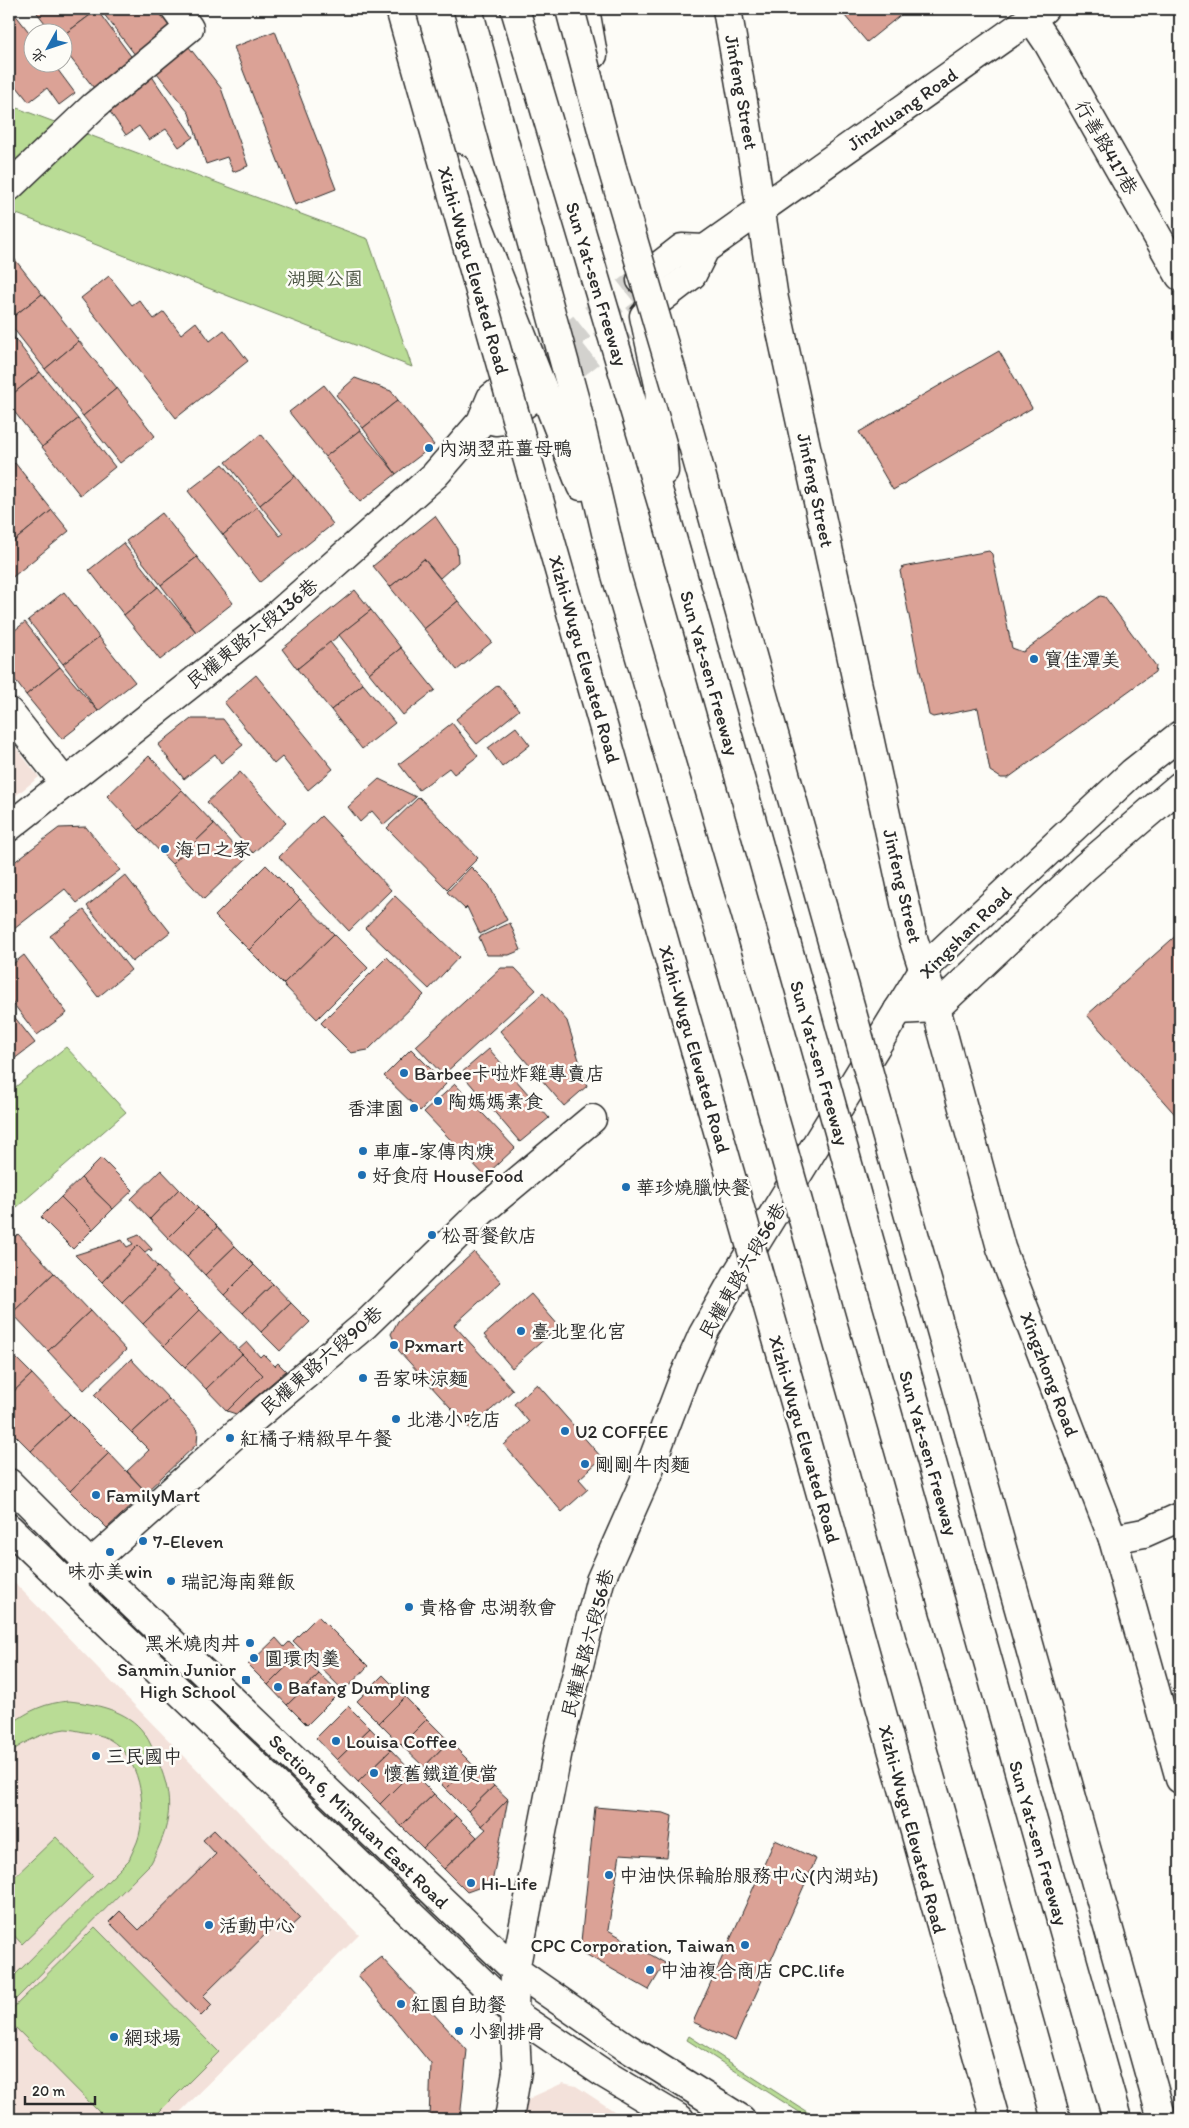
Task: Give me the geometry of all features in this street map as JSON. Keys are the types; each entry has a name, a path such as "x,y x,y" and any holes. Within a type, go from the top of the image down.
{"main road":[{"path":"393,9 616,575"},
{"name":"Xizhi-Wugu Elevated Road","path":"400,9 828,1519 995,2119"},
{"path":"468,9 576,401 616,575 760,1068 1056,2119"},
{"name":"Sun Yat-sen Freeway","path":"515,9 667,520 1117,2119"},
{"path":"570,9 612,168 684,413 1162,2119"},
{"path":"585,9 625,228 659,385 667,520"},
{"name":"Jinfeng Street","path":"727,9 778,318 911,929 924,968"},
{"name":"Jinzhuang Road","path":"760,209 1037,13"},
{"name":"行善路417巷","path":"1037,13 1048,43 1180,276"},
{"path":"9,187 182,18"},
{"path":"649,308 692,275 705,249 760,209"},
{"path":"641,280 682,248 705,249"},
{"name":"民權東路六段136巷","path":"9,827 268,623 435,475 481,422 491,398 527,370"},
{"path":"481,422 504,420 535,396"},
{"path":"9,712 65,783"},
{"name":"Xingshan Road","path":"898,1010 924,968 1125,779 1180,735"},
{"name":"Xingshan Road","path":"898,1010 936,1008 1085,867 1180,786"},
{"name":"Xingzhong Road","path":"924,968 1001,1248 1113,1539 1180,1779"},
{"name":"民權東路六段56巷","path":"509,2119 518,2071 514,2013 515,1970 559,1745 600,1582 647,1475 703,1334 740,1268 898,1010"},
{"name":"民權東路六段90巷","path":"67,1585 232,1437 364,1324 482,1211 592,1119"},
{"name":"Section 6, Minquan East Road","path":"9,1483 90,1564 515,1970 626,2047 742,2119"},
{"path":"1113,1539 1144,1533 1180,1517"},
{"name":"Section 6, Minquan East Road","path":"9,1528 514,2013 603,2073 680,2119"}],"shaded area":[{"path":"9,739 39,777 9,801"},
{"name":"三民國中","path":"9,1577 359,1935 173,2119 25,2119 9,2107"},
{"path":"563,2083 576,2086 626,2119 519,2119 520,2108 532,2097"}],"green space":[{"name":"湖興公園","path":"9,105 368,239 412,367 9,211"},
{"path":"66,1047 126,1112 17,1207 9,1199 9,1092"},
{"path":"69,1701 100,1706 120,1714 137,1725 144,1733 158,1761 167,1788 169,1801 166,1825 163,1837 151,1863 9,2006 9,1981 129,1860 139,1836 142,1810 139,1782 128,1757 120,1747 109,1739 103,1736 65,1729 50,1732 36,1738 9,1753 9,1726 11,1724 38,1708 52,1703"},
{"path":"56,1837 93,1876 22,1944 9,1930 9,1882"},
{"name":"網球場","path":"95,1927 219,2052 152,2119 106,2119 9,2021 9,2012"},
{"path":"689,2036 818,2119 810,2119 687,2040"}],"building":[{"path":"9,9 11,9 22,23 22,72 59,72 75,93 59,105 47,88 29,102 17,87 12,90 9,86"},
{"path":"34,9 97,10 72,29 72,22 44,22"},
{"path":"100,9 162,9 176,26 136,56"},
{"path":"839,9 908,9 867,42"},
{"path":"97,10 133,59 94,88 72,60 72,29"},
{"path":"275,31 336,189 295,205 234,47"},
{"path":"185,42 221,88 248,166 233,172 227,157 206,164 189,113 153,68"},
{"path":"151,75 193,137 179,147 166,129 149,140 139,126 126,135 106,106"},
{"path":"9,252 42,294 9,320"},
{"path":"109,276 132,305 139,300 154,319 164,312 181,334 196,322 210,341 224,330 248,361 176,418 81,298"},
{"path":"42,294 79,341 45,369 9,323 9,320"},
{"path":"9,331 40,372 9,397"},
{"path":"79,341 117,388 83,416 45,369"},
{"path":"999,351 1032,408 893,490 859,432"},
{"path":"40,372 78,419 42,447 9,405 9,397"},
{"path":"355,378 391,391 398,400 363,428 336,395"},
{"path":"324,385 360,430 325,457 289,412"},
{"path":"117,388 155,436 120,463 83,416"},
{"path":"398,400 434,445 396,474 363,428"},
{"path":"78,419 115,467 80,495 42,447"},
{"path":"360,430 396,474 360,502 325,457"},
{"path":"261,434 295,476 260,505 226,462"},
{"path":"15,463 52,510 13,542 9,537 9,468"},
{"path":"223,464 257,507 223,535 188,491"},
{"path":"295,476 333,524 260,582 223,535 257,507 280,536 283,534 260,505"},
{"path":"52,510 69,531 9,580 9,537 13,542"},
{"path":"162,513 197,557 161,585 126,541"},
{"path":"435,516 457,548 458,562 440,578 424,559 390,587 373,566"},
{"path":"123,543 158,587 124,615 89,570"},
{"name":"寶佳潭美","path":"989,551 992,554 1012,648 1023,652 1100,596 1105,597 1156,666 1155,672 1008,778 1001,778 990,771 978,708 933,717 929,715 900,571 903,567"},
{"path":"197,557 233,603 196,632 161,585"},
{"path":"424,559 458,601 424,629 390,587"},
{"path":"158,587 196,632 160,660 124,615"},
{"path":"355,590 371,610 297,669 282,649"},
{"path":"64,592 99,637 63,664 28,620"},
{"path":"458,601 492,642 457,670 424,629"},
{"path":"371,610 401,648 369,673 339,635"},
{"path":"25,622 60,667 26,695 9,672 9,635"},
{"path":"99,637 135,682 98,711 63,664"},
{"path":"330,642 363,684 331,710 297,669"},
{"path":"401,648 435,690 403,715 369,673"},
{"path":"60,667 98,711 62,739 26,695"},
{"path":"256,675 333,769 308,790 282,757 274,764 224,702"},
{"path":"363,684 395,723 362,749 331,710"},
{"path":"498,685 519,710 477,744 456,719"},
{"path":"191,719 223,719 243,745 221,763 215,754 184,779 158,745"},
{"path":"452,723 478,756 454,774 449,768 419,790 399,764"},
{"path":"516,727 530,745 502,767 488,748"},
{"path":"149,756 182,790 139,830 107,796"},
{"path":"240,772 286,823 253,853 207,802"},
{"path":"379,779 416,797 384,825 372,811 360,822 348,807"},
{"path":"182,790 214,824 172,864 139,830"},
{"path":"419,797 478,858 447,889 387,828"},
{"path":"321,816 391,890 349,931 279,857"},
{"path":"214,824 246,859 204,899 172,864"},
{"path":"86,827 120,870 77,903 65,889 9,933 9,866 59,828"},
{"path":"266,865 300,899 249,950 215,916"},
{"path":"471,867 489,885 507,920 480,934 467,907 465,909 447,892"},
{"path":"125,875 170,932 132,962 87,906"},
{"path":"395,896 459,957 429,989 365,928"},
{"path":"300,899 334,934 283,984 249,950"},
{"path":"84,910 131,970 98,997 50,936"},
{"path":"510,923 521,950 509,955 487,955 479,937"},
{"path":"1180,932 1180,1120 1087,1015"},
{"path":"334,934 368,968 317,1019 283,984"},
{"path":"24,955 67,1013 37,1035 9,998 9,967"},
{"path":"387,957 424,995 368,1050 351,1053 321,1023"},
{"path":"501,968 515,968 536,990 443,1075 416,1046"},
{"path":"543,993 567,1021 587,1086 564,1106 500,1031"},
{"path":"9,1010 35,1043 9,1063"},
{"path":"411,1049 446,1084 420,1111 384,1076"},
{"path":"489,1049 549,1118 520,1142 461,1073"},
{"path":"455,1084 515,1148 485,1176 424,1112"},
{"path":"101,1158 133,1190 113,1209 81,1178"},
{"path":"161,1170 179,1189 150,1219 131,1199"},
{"path":"81,1178 113,1209 93,1229 61,1197"},
{"path":"179,1189 198,1208 168,1238 150,1219"},
{"path":"61,1197 93,1229 73,1249 41,1217"},
{"path":"198,1208 217,1227 187,1256 168,1238"},
{"path":"217,1227 235,1246 205,1275 187,1256"},
{"path":"18,1234 54,1273 12,1313 9,1310 9,1243"},
{"path":"139,1235 152,1249 151,1251 149,1249 145,1252 138,1245 102,1282 75,1255 122,1240 127,1247 133,1244 129,1239"},
{"path":"138,1245 158,1267 122,1302 102,1282"},
{"path":"235,1246 254,1265 224,1295 205,1275"},
{"path":"474,1252 501,1282 454,1325 513,1390 470,1429 399,1351 391,1334 398,1321"},
{"path":"254,1265 273,1284 243,1313 224,1295"},
{"path":"158,1267 179,1289 143,1324 122,1302"},
{"path":"54,1273 90,1311 48,1351 12,1313"},
{"path":"273,1284 291,1303 261,1332 243,1313"},
{"path":"179,1289 200,1310 164,1346 143,1324"},
{"name":"臺北聖化宮","path":"531,1294 559,1326 512,1368 484,1335"},
{"path":"291,1303 310,1322 280,1351 261,1332"},
{"path":"200,1310 221,1332 185,1367 164,1346"},
{"path":"90,1311 126,1350 84,1390 48,1351"},
{"path":"221,1332 242,1354 206,1389 185,1367"},
{"path":"247,1342 260,1357 263,1354 275,1366 278,1363 286,1371 236,1414 227,1411 263,1375 238,1350"},
{"path":"9,1351 32,1374 9,1396"},
{"path":"242,1354 263,1375 227,1411 206,1389"},
{"path":"131,1359 169,1399 132,1433 94,1395"},
{"path":"32,1374 70,1414 31,1451 9,1429 9,1396"},
{"path":"537,1384 602,1458 579,1479 588,1489 562,1512 504,1445 529,1422 514,1404"},
{"path":"169,1399 198,1430 197,1444 146,1492 127,1471 149,1450 132,1433"},
{"path":"70,1414 109,1453 70,1491 31,1451"},
{"path":"109,1453 146,1492 107,1528 70,1491"},
{"path":"318,1616 368,1666 344,1691 293,1641"},
{"path":"276,1638 284,1647 289,1642 300,1653 268,1685 248,1665"},
{"path":"300,1653 319,1674 287,1705 268,1685"},
{"path":"319,1674 339,1693 307,1725 287,1705"},
{"path":"383,1675 405,1697 379,1723 357,1701"},
{"path":"405,1697 427,1719 401,1745 379,1723"},
{"path":"348,1706 370,1728 337,1760 316,1738"},
{"path":"427,1719 449,1741 424,1767 401,1745"},
{"path":"370,1728 391,1750 358,1782 337,1760"},
{"path":"449,1741 472,1764 446,1789 424,1767"},
{"path":"391,1750 412,1772 380,1804 358,1782"},
{"path":"472,1764 494,1786 468,1811 446,1789"},
{"path":"412,1772 434,1794 401,1826 380,1804"},
{"path":"494,1786 508,1799 482,1826 468,1811"},
{"path":"434,1794 456,1816 423,1848 401,1826"},
{"path":"508,1799 492,1883 467,1892 444,1869 486,1829 482,1826"},
{"path":"595,1807 664,1813 672,1816 667,1857 620,1854 608,1930 665,1963 649,1990 580,1951"},
{"path":"456,1816 477,1837 444,1869 423,1848"},
{"name":"活動中心","path":"214,1830 300,1918 288,1929 280,1920 203,1996 212,2005 201,2016 109,1922 120,1911 139,1930 216,1854 203,1840"},
{"path":"775,1840 816,1859 735,2041 693,2022"},
{"path":"381,1957 467,2050 460,2119 429,2119 431,2064 358,1975"},
{"path":"217,2111 227,2119 211,2119"},
{"path":"577,2114 615,2118 571,2119"}],"tunnel":[{"path":"527,370 641,280"},
{"path":"535,396 649,308"}],"place":[{"name":"內湖翌莊薑母鴨","path":"429,448"},
{"name":"寶佳潭美","path":"1034,659"},
{"name":"海口之家","path":"165,849"},
{"name":"Barbee卡啦炸雞專賣店","path":"404,1073"},
{"name":"陶媽媽素食","path":"438,1101"},
{"name":"香津園","path":"414,1108"},
{"name":"車庫-家傳肉焿","path":"363,1151"},
{"name":"好食府 HouseFood","path":"362,1175"},
{"name":"華珍燒臘快餐","path":"626,1187"},
{"name":"松哥餐飲店","path":"432,1235"},
{"name":"臺北聖化宮","path":"521,1331"},
{"name":"Pxmart","path":"394,1345"},
{"name":"吾家味涼麵","path":"363,1378"},
{"name":"北港小吃店","path":"396,1419"},
{"name":"U2 COFFEE","path":"565,1431"},
{"name":"紅橘子精緻早午餐","path":"230,1438"},
{"name":"剛剛牛肉麵","path":"585,1464"},
{"name":"FamilyMart","path":"96,1495"},
{"name":"7-Eleven","path":"143,1541"},
{"name":"味亦美win","path":"110,1552"},
{"name":"瑞記海南雞飯","path":"171,1581"},
{"name":"貴格會 忠湖教會","path":"409,1607"},
{"name":"黑米燒肉丼","path":"250,1643"},
{"name":"圓環肉羹","path":"254,1658"},
{"name":"Sanmin Junior High School","path":"246,1680"},
{"name":"Bafang Dumpling","path":"278,1687"},
{"name":"Louisa Coffee","path":"336,1741"},
{"name":"三民國中","path":"96,1756"},
{"name":"懷舊鐵道便當","path":"374,1773"},
{"name":"中油快保輪胎服務中心(內湖站)","path":"609,1875"},
{"name":"Hi-Life","path":"471,1883"},
{"name":"活動中心","path":"209,1925"},
{"name":"CPC Corporation, Taiwan","path":"745,1945"},
{"name":"中油複合商店 CPC.life","path":"650,1970"},
{"name":"紅園自助餐","path":"401,2004"},
{"name":"小劉排骨","path":"459,2031"},
{"name":"網球場","path":"114,2037"}]}
